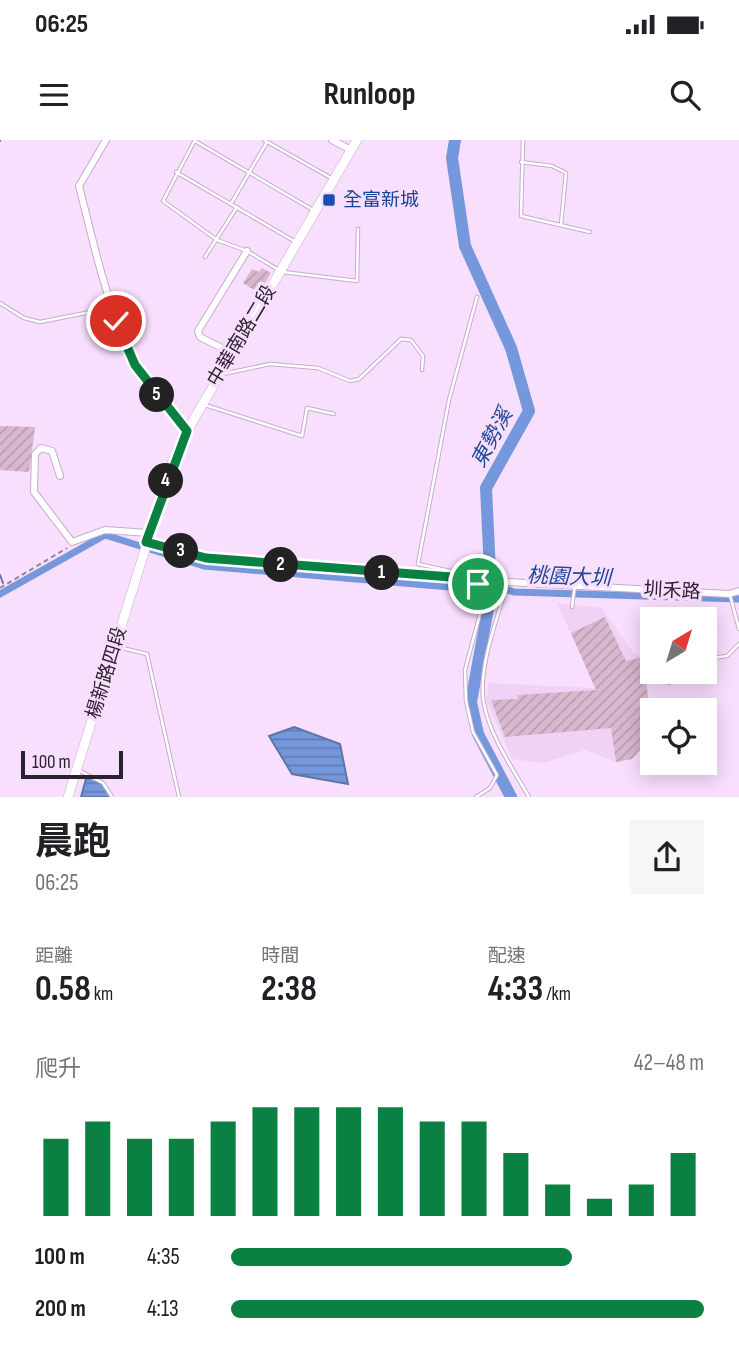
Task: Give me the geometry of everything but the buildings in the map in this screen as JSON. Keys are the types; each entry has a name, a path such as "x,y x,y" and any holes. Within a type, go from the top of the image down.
{"main road":[{"name":"中華南路二段","path":"146,541 187,431 357,140"},
{"name":"楊新路四段","path":"68,797 146,541"}],"street":[{"path":"106,140 79,186 111,308 135,365 187,431"},
{"path":"332,140 351,150"},
{"path":"232,354 200,337 199,325 247,251"},
{"path":"60,475 52,451 41,448 35,454 34,492 72,542"},
{"name":"圳禾路","path":"72,542 105,530 206,558 506,583 729,594 739,591"}],"lane":[{"path":"523,140 521,216 590,232"},
{"path":"315,212 195,141 176,172 163,201 217,240 247,251 281,271 357,281 358,229"},
{"path":"231,203 266,141 334,180"},
{"path":"521,162 552,166 566,173 561,224"},
{"path":"176,172 296,242"},
{"path":"205,257 237,207"},
{"path":"476,797 490,788 497,775 473,732 466,701 465,670 480,614 478,581 469,574 418,564 449,400 477,297"},
{"path":"0,303 24,318 40,322 111,308"},
{"path":"219,374 229,375 251,367 281,364 318,368 350,381 359,379 401,339 411,340 423,356 422,370"},
{"path":"202,404 302,436 307,408 334,414"},
{"path":"506,583 489,646 483,697 493,728 529,797"},
{"path":"572,607 575,585"},
{"path":"729,594 739,629"},
{"path":"718,657 727,656 739,644"},
{"path":"115,646 147,654 179,797"},
{"path":"77,769 103,783 112,797"}],"path":[{"path":"0,588 69,547 72,542"}],"shaded area":[{"path":"557,603 602,608 634,654 640,656 640,684 646,684 648,698 640,698 640,750 632,759 616,762 585,750 543,763 512,759 486,700 489,683 595,688"}],"water":[{"path":"294,727 340,744 348,784 292,774 269,736"},
{"path":"95,778 112,797 81,797 86,779"}],"waterway":[{"name":"東勢溪","path":"455,140 452,158 465,246 511,348 529,411 486,488 491,592 471,702 478,734 511,797"},
{"name":"桃園大圳","path":"0,594 105,535 204,566 473,589 502,588 514,592 739,599"},
{"path":"0,575 3,583"}],"place":[{"name":"全富新城","path":"329,200"}],"route":[{"path":"116,321 135,365 178,423 187,431 172,463 146,542 206,558 477,579 478,584"}]}
